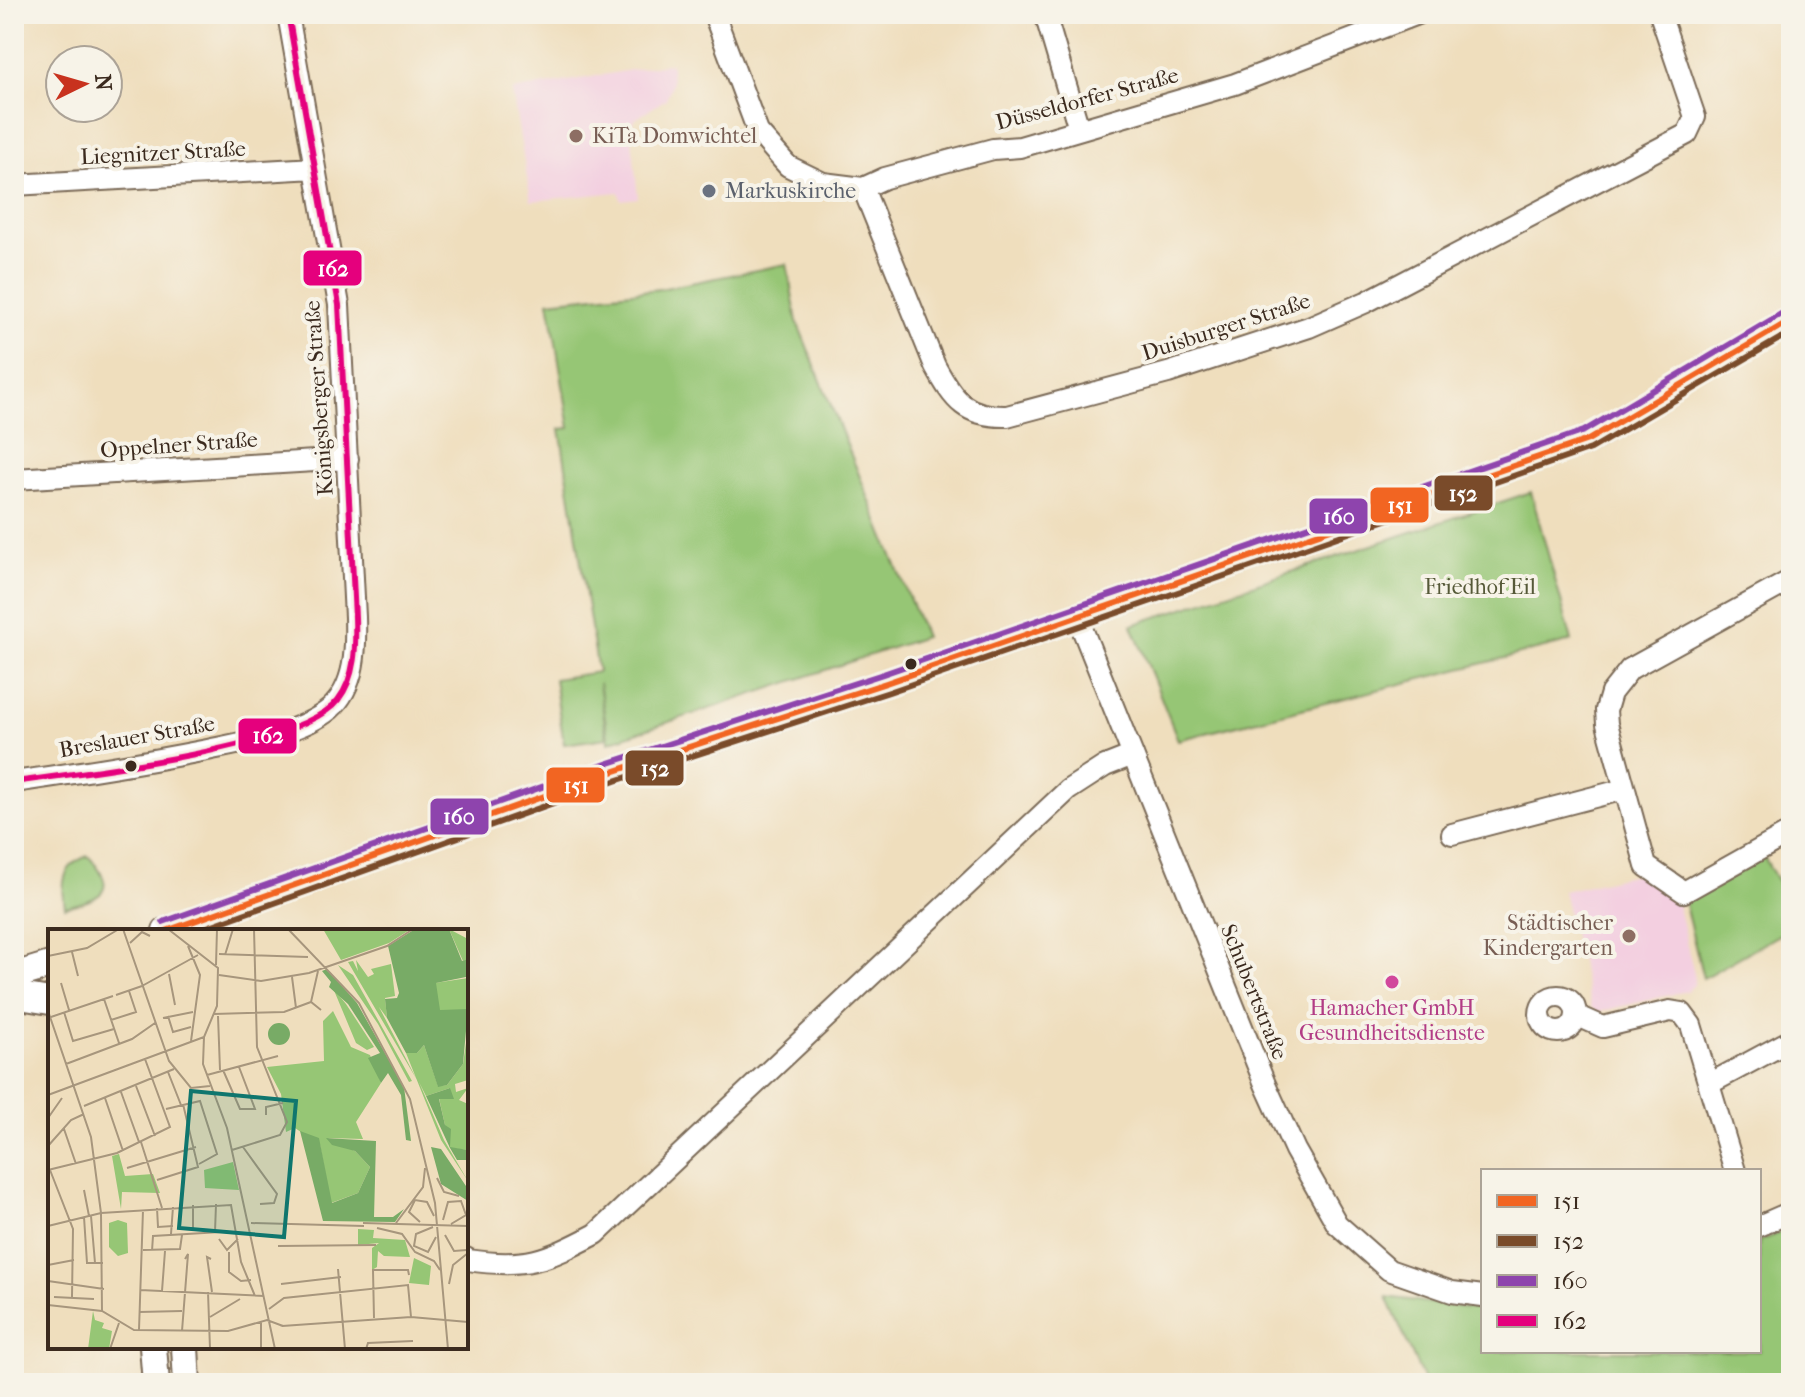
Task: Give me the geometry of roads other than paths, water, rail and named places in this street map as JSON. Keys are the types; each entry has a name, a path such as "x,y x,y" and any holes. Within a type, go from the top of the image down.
{"main road":[{"path":"172,929 612,772 886,683 1588,440 1791,320"},
{"path":"212,929 228,909"},
{"path":"14,976 48,966"},
{"path":"14,995 48,1001"},
{"path":"153,1349 156,1383"},
{"path":"185,1349 187,1383"}],"street":[{"name":"Königsberger Straße","path":"288,14 339,305 356,646 345,688 331,707 313,719"},
{"name":"Düsseldorfer Straße","path":"714,14 758,132 788,166 823,183 863,188 885,178 993,149 1020,147 1246,80 1418,14"},
{"path":"1045,14 1079,129"},
{"name":"Duisburger Straße","path":"863,188 935,366 947,388 964,406 983,416 1007,416 1168,373 1309,327 1366,302 1687,134 1695,117 1660,14"},
{"name":"Liegnitzer Straße","path":"14,185 315,168"},
{"name":"Oppelner Straße","path":"14,479 348,459"},
{"path":"1791,580 1630,669 1611,693 1606,710 1607,724 1646,866 1684,892 1791,832"},
{"name":"Schubertstraße","path":"1077,616 1265,1084 1295,1150 1337,1224 1389,1270 1452,1292 1481,1296"},
{"name":"Breslauer Straße","path":"14,782 131,765 216,748 278,733 313,719"},
{"path":"468,1260 504,1265 552,1257 596,1234 1068,790 1105,766 1133,755"},
{"path":"1452,834 1625,789"},
{"path":"1576,1015 1603,1027 1670,1011 1682,1013 1691,1025 1734,1169"},
{"path":"1709,1084 1791,1040"},
{"path":"1761,1225 1791,1212"}],"place":[{"name":"KiTa Domwichtel","path":"576,136"},
{"name":"Markuskirche","path":"709,191"},
{"name":"Städtischer Kindergarten","path":"1629,936"},
{"name":"Hamacher GmbH Gesundheitsdienste","path":"1392,982"}],"park label":[{"name":"Friedhof Eil","path":"1480,587"}]}
